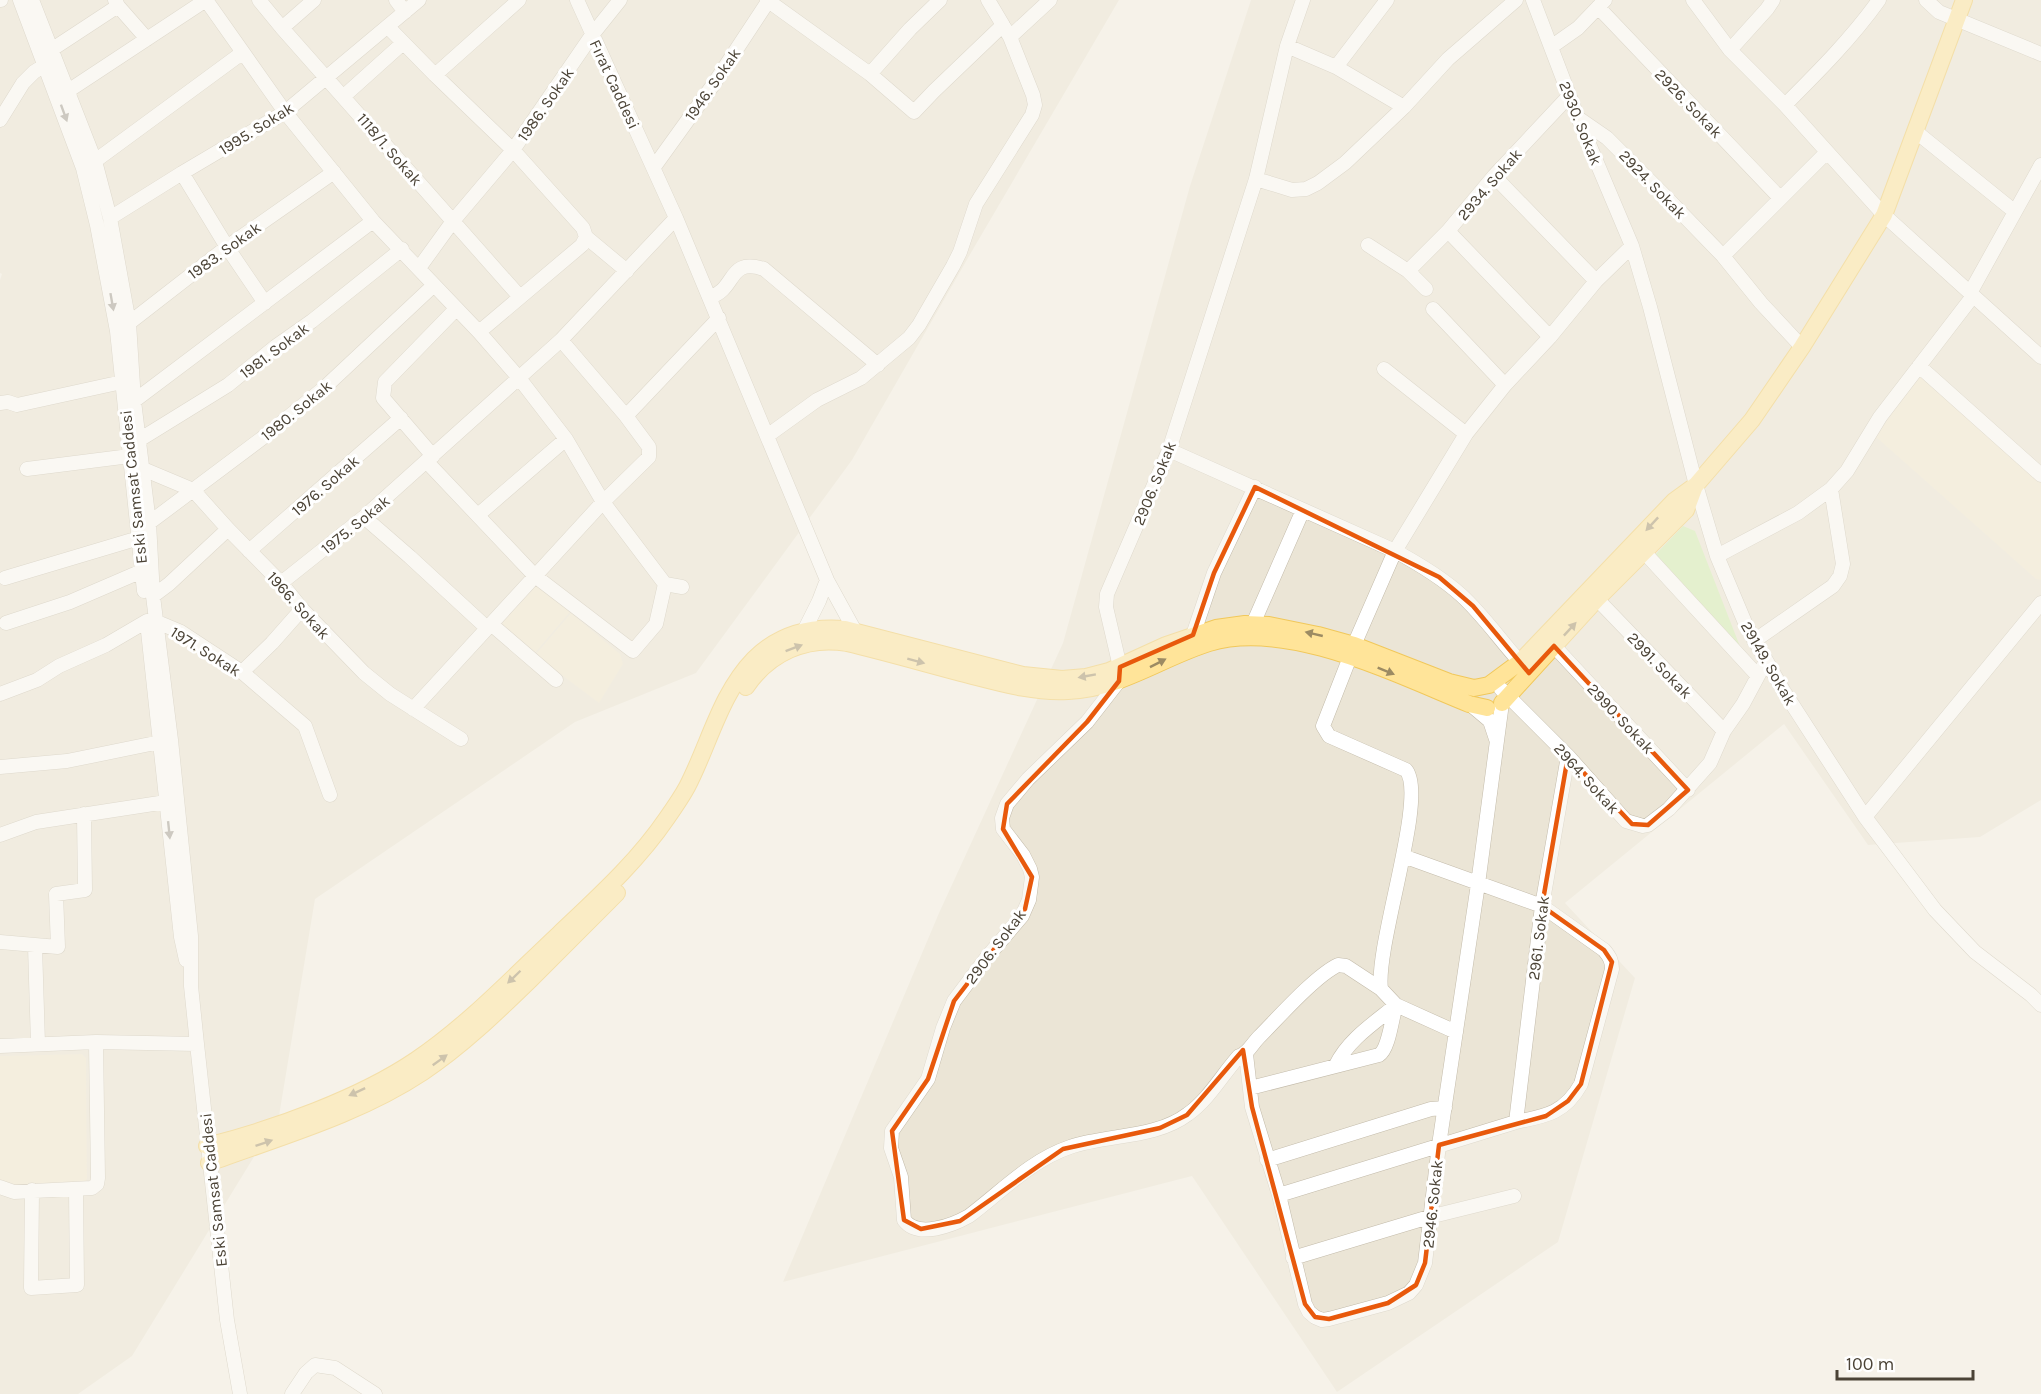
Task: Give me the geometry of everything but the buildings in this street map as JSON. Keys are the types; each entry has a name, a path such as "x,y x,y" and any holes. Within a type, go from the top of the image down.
{"main road":[{"path":"1496,700 1520,662 1674,501 1696,485 1752,420 1802,346 1884,215 1964,0"},
{"path":"207,1146 235,1139 297,1117 356,1093 416,1060 460,1027 629,867 660,828 687,786 735,683 762,651 773,643 804,631 833,628 858,639 1022,682 1097,674 1120,674 1191,649 1234,638 1257,637 1352,651 1469,704 1496,700 1554,646 1597,599 1686,510 1696,485"},
{"path":"1120,674 1166,645 1192,635 1228,626 1253,624 1281,627 1474,688 1496,700"},
{"path":"209,1163 362,1106 423,1072 454,1049 499,1010 636,875 653,855 694,797 745,689 761,669 783,652 807,644 858,639"}],"street":[{"name":"Eski Samsat Caddesi","path":"20,0 68,91 95,160 110,218 129,323 134,401 149,523 152,622 166,802 181,937 191,986 227,1320 240,1394"},
{"name":"Eski Samsat Caddesi","path":"32,0 83,168 97,225 117,331 142,571 171,740 191,936 191,986"},
{"path":"68,91 206,0 285,112 373,221 402,249 519,378 566,439 603,502 665,584 682,587"},
{"name":"1118/1. Sokak","path":"260,0 282,28 520,297"},
{"path":"282,28 314,0"},
{"path":"396,0 405,12"},
{"name":"1995. Sokak","path":"110,218 285,112 419,0"},
{"path":"435,75 519,0"},
{"name":"Fırat Caddesi","path":"577,0 676,218 827,580 858,639"},
{"name":"1986. Sokak","path":"419,268 453,220 513,150 592,35 620,0"},
{"path":"768,0 870,74 914,112 934,91 1007,31 1050,0"},
{"name":"1946. Sokak","path":"654,167 713,85 768,0"},
{"path":"870,74 910,29 940,0"},
{"path":"767,436 817,400 861,378 909,338 947,278 960,252 976,204 1034,112 1033,95 1007,31 988,0"},
{"name":"2906. Sokak","path":"1303,0 1287,46 1256,179 1169,450 1107,594 1106,606 1120,674 1087,722 1028,779 1005,808 1002,818 1003,829 1023,855 1030,869 1032,877 1029,900 1022,916 954,1001 943,1028 928,1079 892,1131 891,1149 901,1177 904,1220 907,1224 921,1229 960,1221 1022,1174 1063,1149 1088,1141 1160,1128 1187,1115 1210,1092 1239,1056 1245,1054 1301,996 1328,971 1338,965 1346,966 1381,989 1396,1005 1456,1032"},
{"path":"1336,67 1387,0"},
{"path":"1256,179 1292,190 1312,187 1345,163 1404,107 1448,59 1516,0"},
{"name":"2930. Sokak","path":"1533,0 1569,96 1632,246"},
{"path":"1693,0 1731,50 1785,105 1884,215 2041,357"},
{"path":"1731,50 1773,0"},
{"path":"1785,105 1822,69 1879,0"},
{"path":"1926,0 1938,12 2041,54"},
{"path":"0,120 23,83 117,3 147,39"},
{"path":"1551,47 1578,28 1601,3"},
{"name":"2926. Sokak","path":"1601,3 1780,198"},
{"path":"388,27 513,150 583,228 586,237 627,271"},
{"path":"344,96 403,43"},
{"path":"1287,46 1336,67 1404,107"},
{"path":"95,160 242,53"},
{"name":"2934. Sokak","path":"1408,271 1448,231 1494,176 1569,96"},
{"name":"2924. Sokak","path":"1578,118 1606,138 1722,256 1761,303 1802,346"},
{"path":"1915,131 2014,211"},
{"path":"1722,256 1827,152"},
{"path":"1717,556 1798,513 1831,489 1847,471 1880,417 1971,295 2014,211 2041,165"},
{"name":"1983. Sokak","path":"117,331 227,247 334,172"},
{"path":"182,173 227,247 265,303"},
{"path":"1494,176 1596,281"},
{"name":"1975. Sokak","path":"281,583 364,517 561,340 676,218"},
{"path":"134,401 373,221"},
{"path":"1448,231 1550,337"},
{"path":"479,332 582,245 586,237"},
{"path":"1368,245 1408,271 1426,290"},
{"path":"1381,989 1383,957 1409,827 1412,786 1410,775 1401,768 1329,736 1324,728 1375,592 1395,551 1466,434 1505,385 1550,337 1596,281 1632,246"},
{"name":"29149. Sokak","path":"1632,246 1717,556 1754,642 1865,818 1945,921 1975,952 2041,1005"},
{"name":"1981. Sokak","path":"139,440 228,385 402,249"},
{"path":"710,297 720,294 742,267 752,265 764,269 878,365"},
{"name":"1980. Sokak","path":"149,523 324,388 434,285"},
{"path":"456,309 385,382 383,398 401,418 430,459 535,576 633,651 656,624 665,584"},
{"path":"1433,309 1505,385"},
{"path":"626,416 719,318"},
{"path":"413,709 603,502 649,457 649,447 626,416 561,340"},
{"path":"1919,366 2040,472"},
{"path":"1384,369 1466,434"},
{"path":"0,403 8,402 16,405 122,381"},
{"name":"1976. Sokak","path":"249,551 401,418"},
{"path":"478,515 566,439"},
{"path":"1169,450 1395,551 1433,573 1462,596 1520,662"},
{"path":"27,469 130,456"},
{"name":"1966. Sokak","path":"143,468 193,490 364,673 390,694 461,739"},
{"path":"1192,635 1214,573 1255,487"},
{"path":"1754,642 1824,595 1840,576 1842,564 1831,489"},
{"path":"1253,624 1303,510"},
{"path":"364,517 555,680"},
{"path":"153,596 228,529"},
{"path":"6,578 139,538"},
{"path":"1644,552 1758,676"},
{"path":"6,623 70,602 142,571"},
{"path":"804,631 827,580"},
{"name":"2991. Sokak","path":"1597,599 1724,731"},
{"path":"1865,818 2041,603"},
{"path":"242,672 302,609"},
{"path":"0,693 37,680 59,666 152,622"},
{"name":"1971. Sokak","path":"152,622 181,632 242,672 304,726 330,795"},
{"name":"2990. Sokak","path":"1554,646 1688,790"},
{"name":"2964. Sokak","path":"1496,700 1568,756 1626,821 1643,826 1648,825 1669,809 1710,763 1724,731 1743,704 1766,661"},
{"path":"1496,700 1496,741"},
{"name":"2946. Sokak","path":"1245,1054 1252,1107 1279,1196 1293,1258 1309,1312 1322,1320 1329,1319 1388,1303 1409,1293 1422,1275 1425,1263 1444,1108 1478,884 1496,741 1496,700"},
{"path":"0,766 67,760 160,742"},
{"name":"2961. Sokak","path":"1515,1122 1542,906 1568,756"},
{"path":"0,835 36,822 166,802"},
{"path":"0,942 58,947 56,894 85,890 84,814"},
{"path":"1279,1196 1515,1122 1546,1116 1559,1110 1575,1094 1581,1084 1612,969 1612,962 1604,950 1542,906 1403,856"},
{"path":"35,946 38,1044"},
{"path":"1250,1088 1385,1051 1391,1018 1396,1005"},
{"path":"1335,1065 1355,1039 1396,1005"},
{"path":"0,1188 14,1192 92,1188 97,1184 96,1042"},
{"path":"0,1047 96,1042 197,1044"},
{"path":"1267,1160 1431,1109 1444,1108"},
{"path":"32,1190 32,1288 76,1285 76,1189"},
{"path":"1293,1258 1430,1217 1514,1196"},
{"path":"292,1394 306,1373 315,1365 334,1368 375,1394"}],"highlighted area":[{"path":"1255,487 1439,577 1473,606 1529,673 1554,646 1688,790 1648,825 1632,824 1568,756 1542,906 1604,950 1612,962 1581,1084 1568,1101 1546,1116 1439,1145 1425,1263 1416,1285 1388,1303 1329,1319 1315,1317 1305,1304 1252,1107 1243,1050 1187,1115 1160,1128 1063,1149 960,1221 921,1229 904,1220 892,1131 928,1079 954,1001 1025,909 1032,877 1003,829 1007,804 1087,722 1119,681 1120,667 1193,635 1214,573"}],"shaded area":[{"path":"0,0 1119,0 852,460 696,673 575,722 315,899 279,1116 132,1356 78,1394 0,1394 0,280 2,274 0,273"},
{"path":"1251,0 2041,0 2041,800 1980,837 1868,845 1784,724 1565,903 1635,978 1558,1242 1337,1392 1192,1176 783,1282 939,913 1063,643 1190,186"},
{"path":"1916,377 1922,377 2041,482 2041,580 2036,579 1876,437"},
{"path":"537,585 570,612 534,654 503,628 503,622"},
{"path":"571,613 620,654 623,664 599,703 535,655"},
{"path":"82,1054 86,1058 87,1179 83,1184 3,1185 0,1181 0,1056"}],"green space":[{"path":"1683,526 1695,531 1741,649 1654,556"}]}
